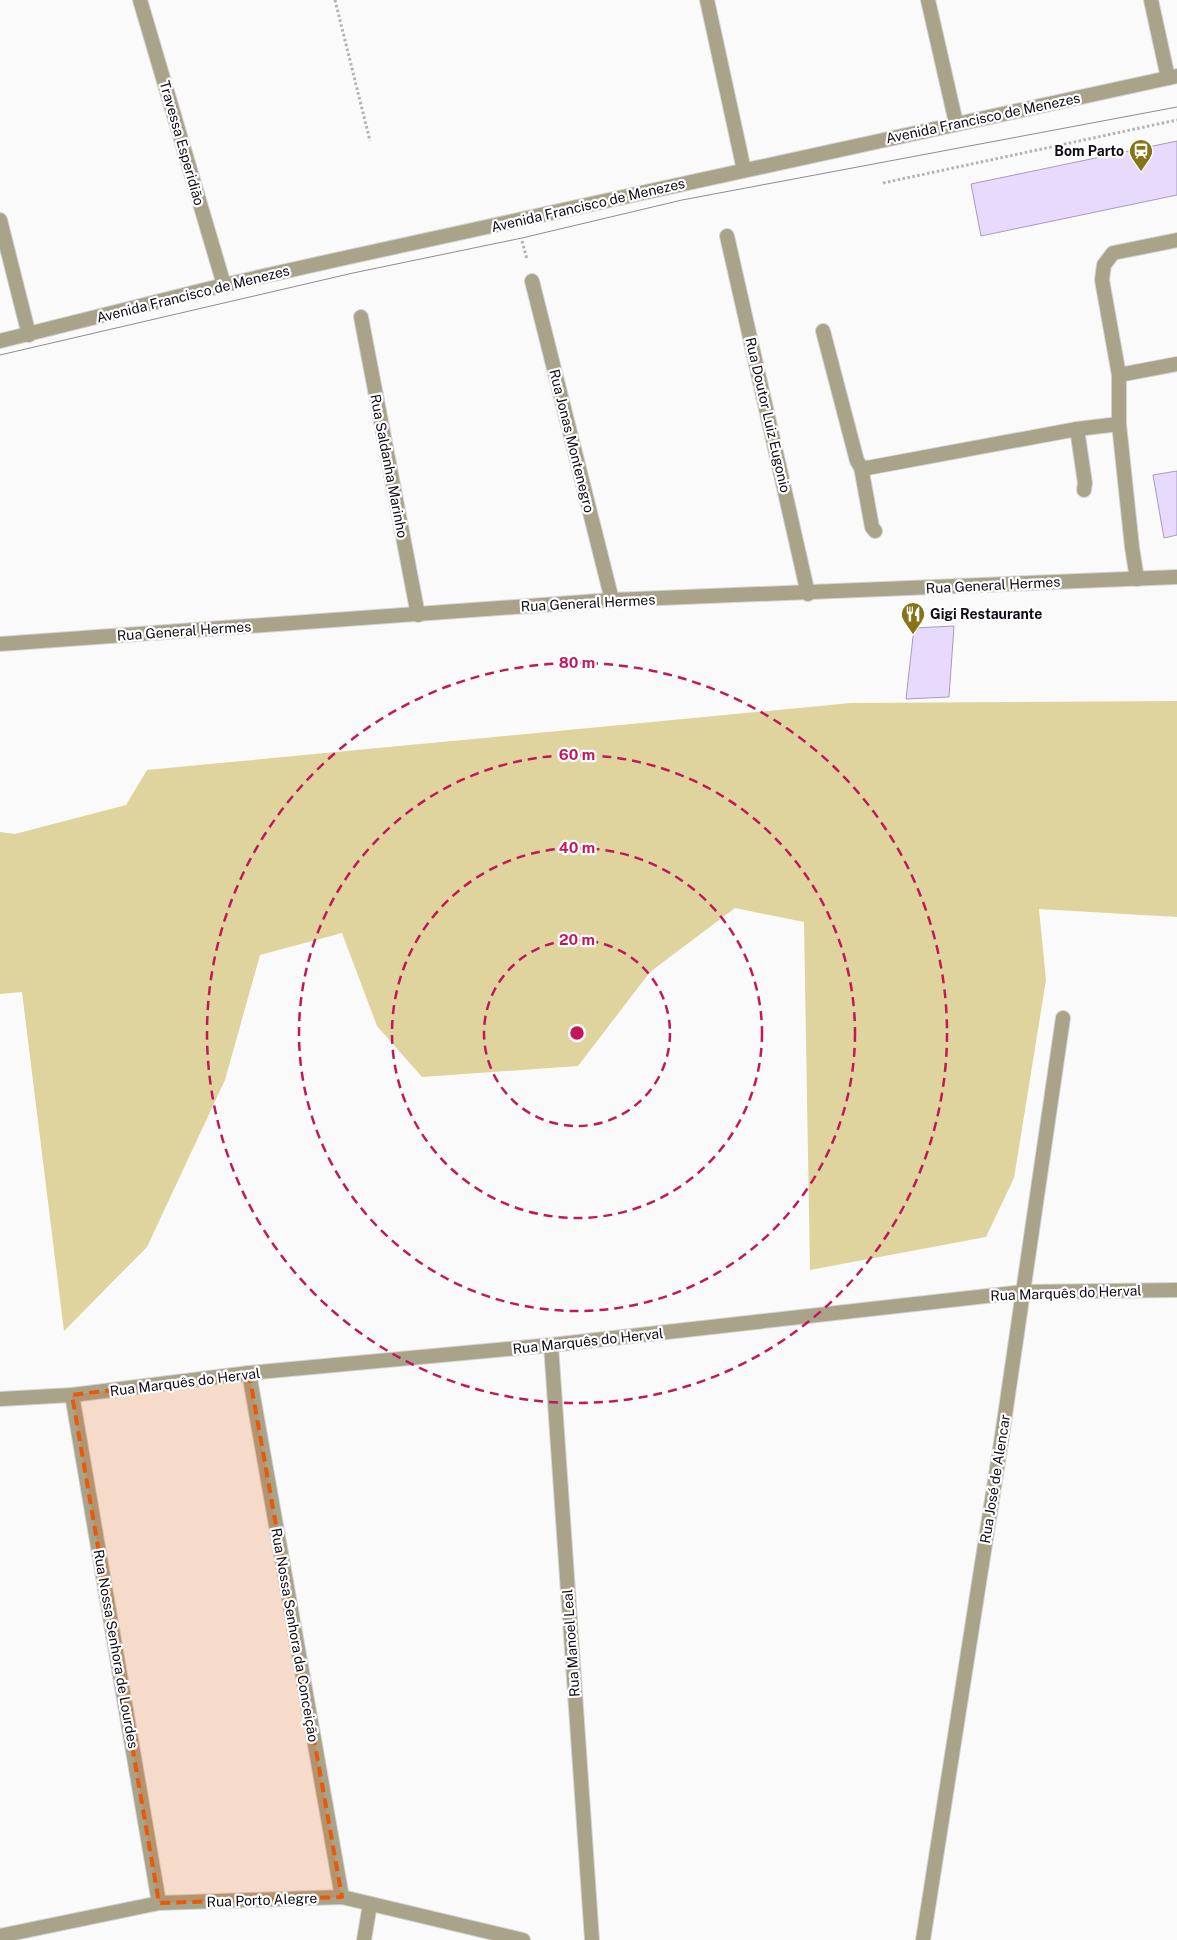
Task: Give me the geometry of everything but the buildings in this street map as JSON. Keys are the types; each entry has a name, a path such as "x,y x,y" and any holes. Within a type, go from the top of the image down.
{"street":[{"name":"Travessa Esperidião","path":"140,0 224,286"},
{"path":"707,0 744,170"},
{"path":"928,0 956,123"},
{"path":"1151,0 1172,77"},
{"name":"Avenida Francisco de Menezes","path":"0,341 224,286 956,123 1172,77"},
{"path":"0,220 29,335"},
{"name":"Rua Doutor Luiz Eugonio","path":"727,236 808,594"},
{"path":"1137,579 1119,424 1119,375 1102,280 1104,265 1113,253 1177,240"},
{"name":"Rua Jonas Montenegro","path":"532,281 612,600"},
{"name":"Rua Saldanha Marinho","path":"361,317 418,615"},
{"path":"823,331 857,462 861,467 872,527 875,531"},
{"path":"1119,375 1177,364"},
{"path":"861,467 867,468 1077,429 1119,424"},
{"path":"1077,429 1085,483 1084,490"},
{"name":"Rua General Hermes","path":"0,644 612,600 808,594 1177,577"},
{"name":"Rua José de Alencar","path":"923,1940 1023,1292 1063,1018"},
{"name":"Rua Marquês do Herval","path":"0,1399 72,1395 249,1373 551,1346 1023,1292 1177,1290"},
{"name":"Rua Manoel Leal","path":"551,1346 592,1940"},
{"name":"Rua Nossa Senhora da Conceição","path":"249,1373 342,1897"},
{"name":"Rua Nossa Senhora de Lourdes","path":"72,1395 160,1903"},
{"name":"Rua Porto Alegre","path":"0,1936 160,1903 342,1897 524,1940"},
{"path":"364,1940 370,1904"}],"path":[{"path":"335,0 370,140"},
{"path":"883,183 1177,120"}],"highlighted area":[{"path":"249,1373 342,1897 159,1903 72,1395"}],"shaded area":[{"path":"1177,701 1177,917 1039,909 1046,980 1014,1178 986,1237 810,1270 804,922 735,908 650,972 578,1066 422,1077 377,1026 342,933 260,955 225,1080 147,1247 64,1331 22,992 0,994 0,832 15,834 126,805 147,770 851,703"}],"tram line":[{"path":"0,355 353,273 522,238 682,200 1177,107"}],"place":[{"name":"Bom Parto","path":"1141,172"},
{"name":"Gigi Restaurante","path":"913,635"}]}
